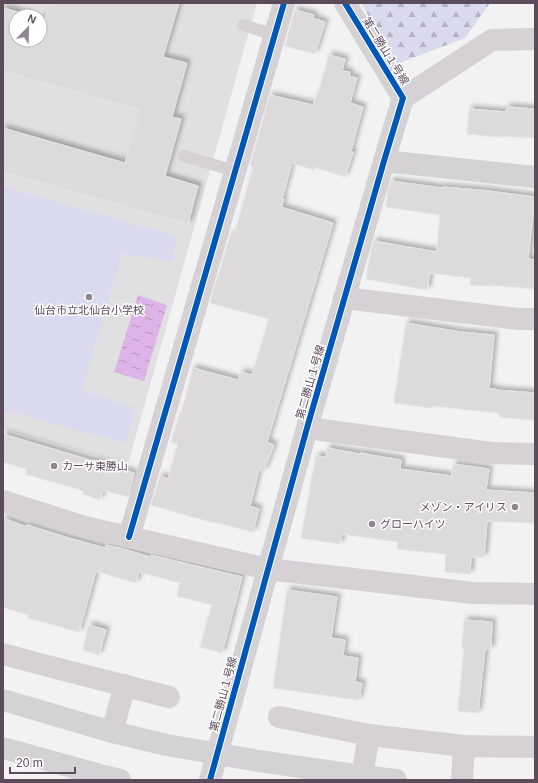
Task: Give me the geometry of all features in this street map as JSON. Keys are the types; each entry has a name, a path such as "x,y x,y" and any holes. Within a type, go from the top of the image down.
{"street":[{"path":"129,537 284,3"},
{"name":"第二勝山１号線","path":"210,780 307,428 403,98 345,3"},
{"path":"403,98 492,40 535,39"},
{"path":"384,161 535,177"},
{"path":"344,298 518,319 535,319"},
{"path":"307,428 491,453 535,454"},
{"path":"3,501 85,527 268,569 473,593 535,594"},
{"path":"3,654 169,697"},
{"path":"112,732 125,685"},
{"path":"3,700 112,732 166,745 217,754 396,780"},
{"path":"279,717 369,735 464,746 535,747"},
{"path":"362,776 369,735"},
{"path":"462,780 464,746"},
{"path":"3,748 109,779"}],"lane":[{"path":"243,25 275,35"},
{"path":"184,156 235,171"}],"shaded area":[{"name":"仙台市立北仙台小学校","path":"3,3 257,3 128,464 3,429"}],"green space":[{"path":"361,3 490,3 465,38 397,64"},
{"path":"3,186 176,236 173,262 122,254 82,390 136,408 126,443 3,410"}],"water":[{"path":"138,295 167,305 144,381 114,372"}],"building":[{"path":"50,3 179,3 163,57 187,63 172,117 181,119 165,176 198,186 188,224 3,172 3,128 125,163 140,110 3,71 3,8 8,9 8,48 48,48 48,9"},
{"path":"295,10 314,15 313,18 325,22 315,54 285,46"},
{"path":"329,55 345,59 342,71 350,72 349,76 357,78 350,103 363,107 351,151 353,152 345,177 314,167 314,170 292,163 282,199 284,199 281,207 333,223 267,442 274,445 264,471 259,470 250,506 259,509 253,532 214,523 151,505 160,476 168,479 178,444 171,442 180,413 181,414 193,368 238,380 241,372 252,375 269,319 210,303 230,235 234,236 253,167 250,166 270,95 313,105 318,94"},
{"path":"507,107 535,109 535,138 497,137 467,134 469,109 506,112"},
{"path":"391,181 442,188 489,191 535,197 528,259 535,260 535,289 491,285 470,285 471,278 430,273 427,290 366,279 374,241 437,252 440,215 386,207 388,190"},
{"path":"406,323 461,332 494,335 489,389 535,393 535,420 499,417 499,413 432,406 432,408 394,403"},
{"path":"3,434 134,473 128,497 103,490 100,500 83,494 84,491 25,474 26,469 3,462"},
{"path":"327,448 401,460 400,469 452,476 453,464 489,469 486,490 535,493 535,523 487,521 484,557 471,557 470,574 445,572 446,554 397,549 398,542 342,534 340,544 301,538 316,456 326,457"},
{"path":"3,518 27,527 27,525 105,548 106,545 150,557 151,555 242,577 222,653 200,647 212,605 177,596 180,583 139,572 136,583 96,571 79,632 28,618 28,615 3,607"},
{"path":"287,590 337,597 331,638 345,640 343,656 358,658 355,682 362,683 359,700 273,688"},
{"path":"464,620 492,622 491,649 485,649 478,713 458,711 464,648 462,648"},
{"path":"89,625 106,630 99,655 83,650"}],"cycle path":[{"path":"129,537 284,3"},
{"path":"210,780 307,428 403,98 345,3"}],"place":[{"name":"仙台市立北仙台小学校","path":"89,297"},
{"name":"カーサ東勝山","path":"54,466"},
{"name":"メゾン・アイリス","path":"515,507"},
{"name":"グローハイツ","path":"372,524"}]}
